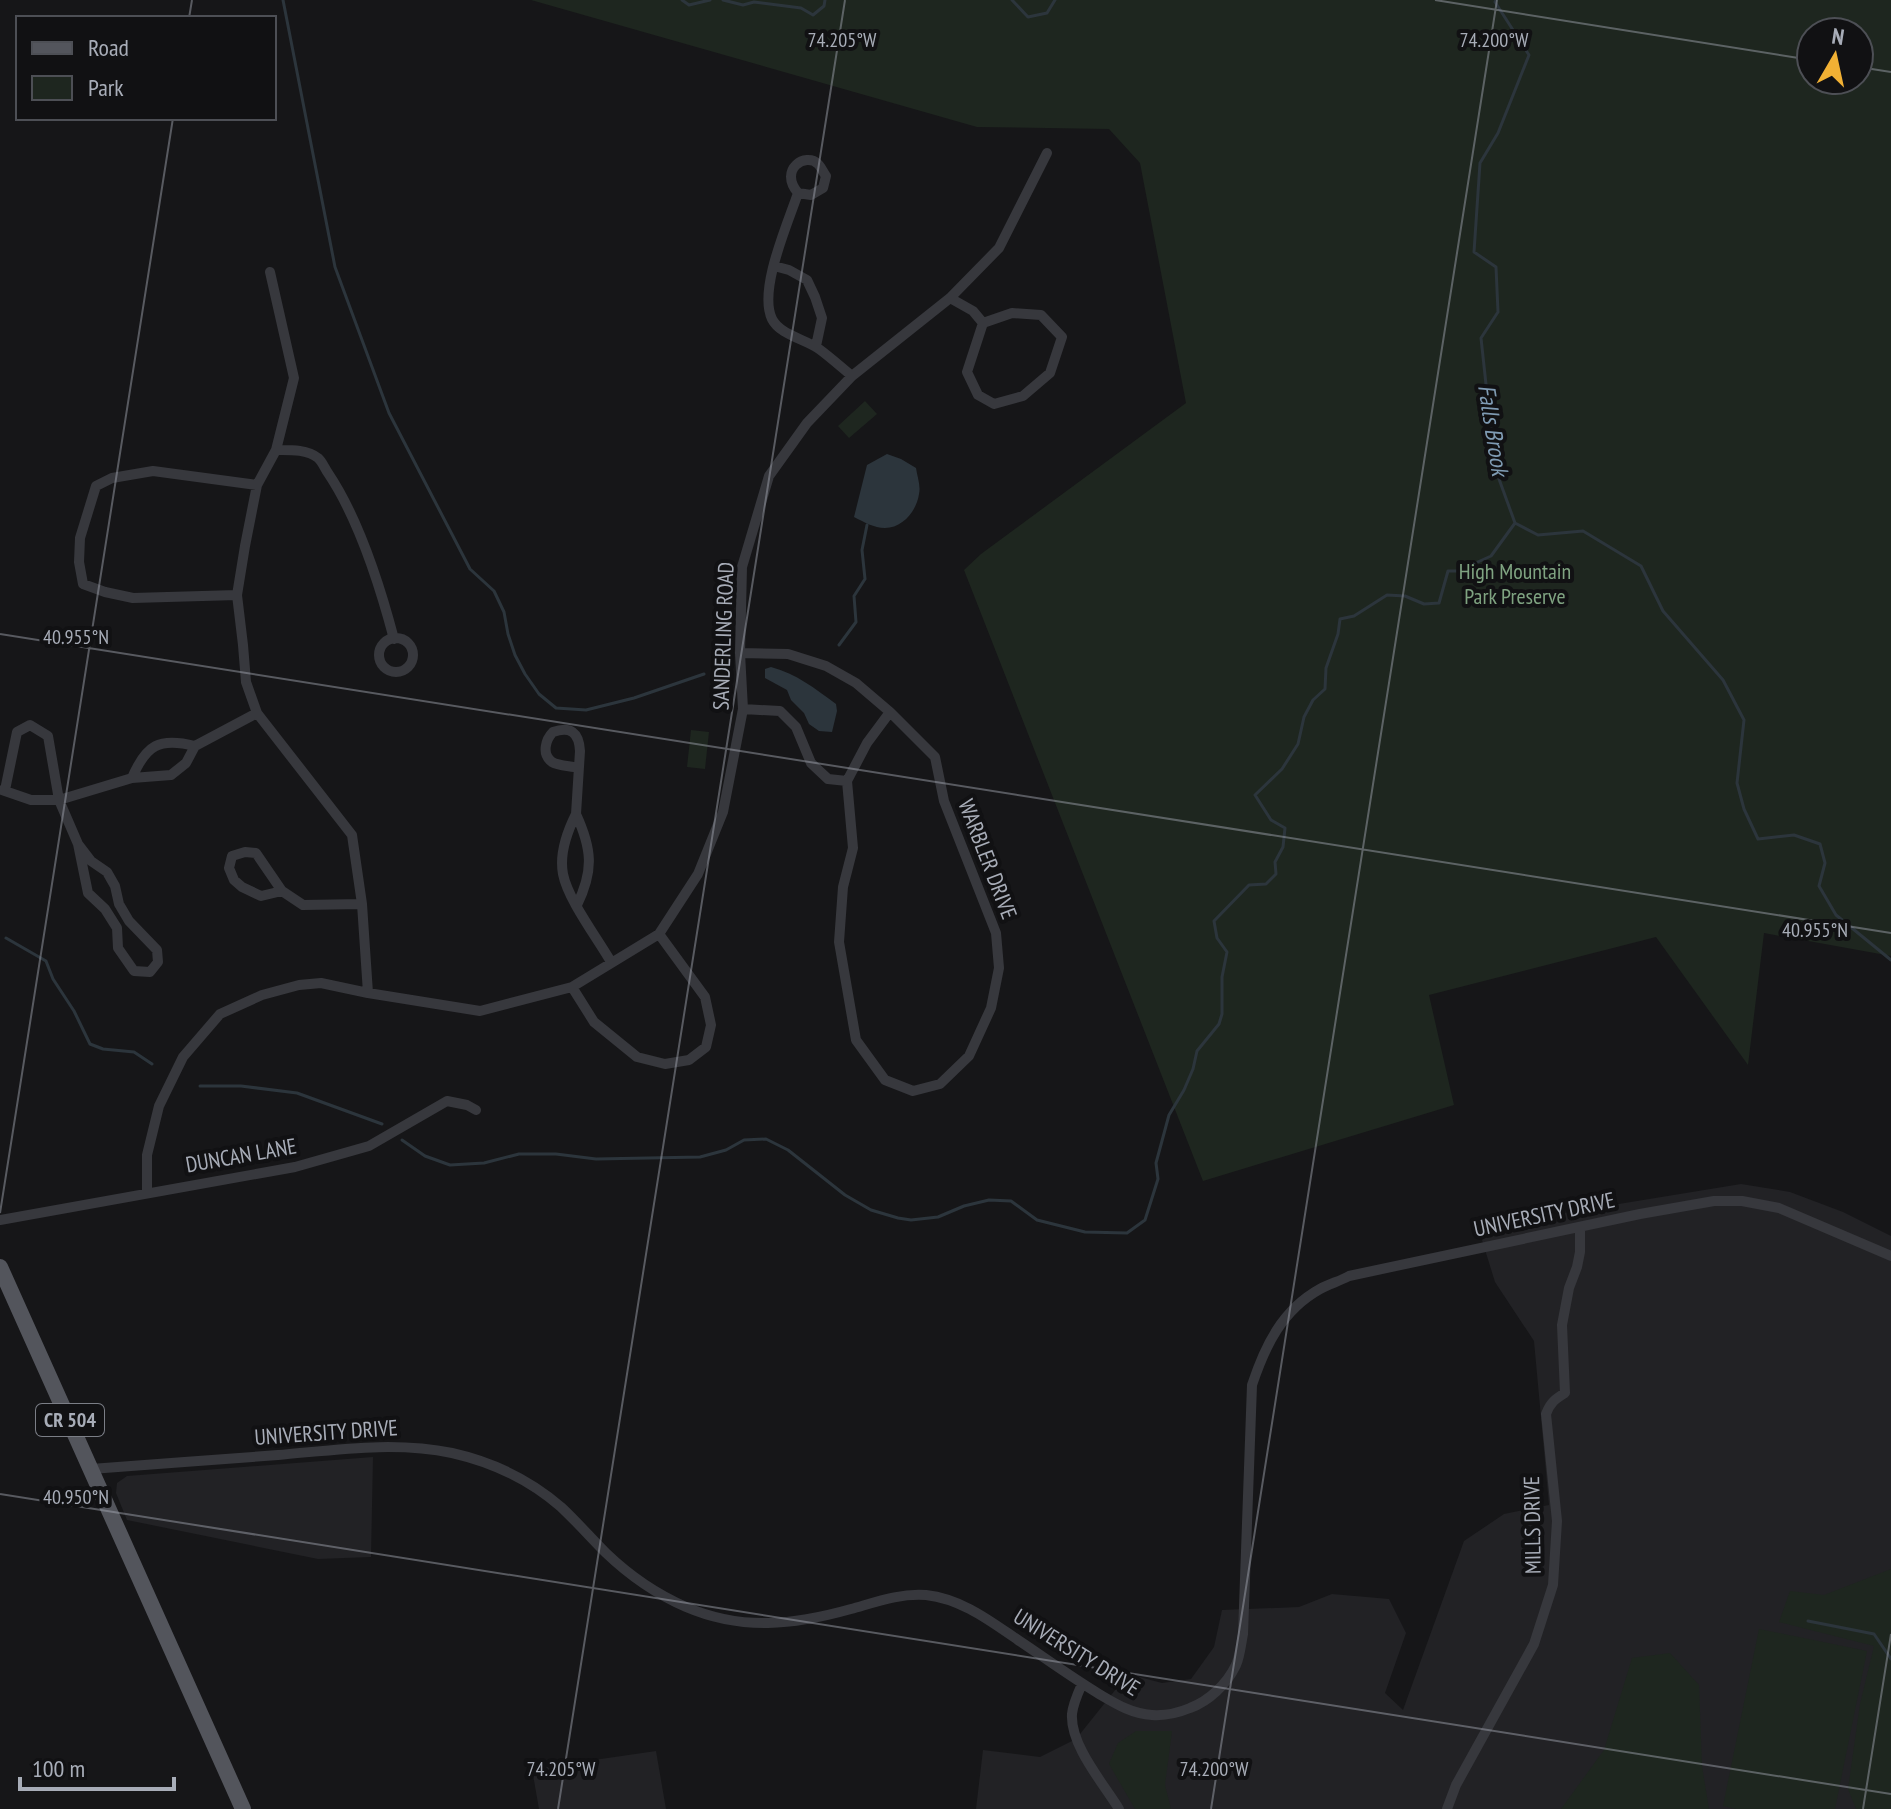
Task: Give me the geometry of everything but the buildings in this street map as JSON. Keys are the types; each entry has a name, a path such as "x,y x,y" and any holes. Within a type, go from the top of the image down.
{"main road":[{"name":"CR 504","path":"1,1274 243,1809"}],"street":[{"name":"SANDERLING ROAD","path":"147,1193 147,1155 159,1106 183,1057 220,1014 262,995 299,985 321,983 480,1011 572,987 659,934 698,874 723,812 743,709 740,653 742,567 769,476 807,423 852,376 950,298 999,248 1047,153"},
{"path":"798,193 767,291 772,320 790,335 816,346 852,376"},
{"path":"774,266 807,280 822,318 816,346"},
{"path":"270,272 294,378 276,450 257,485 237,595 246,682 257,713 352,835 362,904 368,993"},
{"path":"950,298 973,311 983,323"},
{"path":"1012,313 1041,315 1062,337 1050,373 1023,396 994,404 978,395 967,372 983,323 1012,313"},
{"path":"276,450 296,450 317,458 339,490 385,604 394,639"},
{"path":"237,595 133,598 94,588 83,584 79,562 80,538 96,486 112,478 153,471 257,485"},
{"name":"WARBLER DRIVE","path":"740,653 788,654 826,666 856,683 935,757 944,801 996,933 999,968 991,1008 969,1056 940,1084 913,1091 885,1080 856,1040 839,942 843,887 853,848 847,781"},
{"path":"743,709 780,711 796,727 811,763 828,779 847,781 867,743 890,712"},
{"path":"78,844 91,861 107,872 129,921 157,950 158,962 150,972 134,971 126,962 118,948 117,928 105,909 88,893 78,844 59,800 48,736 30,725 17,732 2,790 31,800 59,800 132,778 171,775 186,763 195,746 257,713"},
{"path":"132,778 140,760 155,745 176,741 195,746"},
{"path":"578,768 576,814 568,830 563,874 577,905 611,962"},
{"path":"576,814 590,855 587,882 577,905"},
{"path":"282,891 261,896 242,887 234,880 229,868 232,856 256,853 282,891 303,905 362,904"},
{"path":"111,919 124,911"},
{"path":"572,987 594,1022 637,1057 665,1064 689,1060 706,1047 711,1025 705,997 659,934"},
{"name":"DUNCAN LANE","path":"0,1220 295,1167 337,1156 369,1146 447,1101 476,1110"},
{"name":"UNIVERSITY DRIVE","path":"91,1469 377,1446 456,1454 526,1481 559,1506 629,1573 651,1589 689,1608 730,1620 772,1624 815,1619 890,1597 936,1597 974,1611 1126,1710 1151,1715 1174,1714 1203,1703 1226,1682 1237,1664 1243,1634 1252,1385 1276,1328 1319,1289 1349,1276 1714,1201 1742,1201 1779,1208 1891,1256"},
{"name":"MILLS DRIVE","path":"1447,1809 1468,1762 1534,1644 1553,1585 1557,1521 1546,1414 1555,1398 1565,1393 1562,1325 1580,1252 1580,1227"},
{"path":"1082,1684 1072,1710 1072,1727 1081,1749 1119,1809"}],"shaded area":[{"path":"887,454 916,468 919,491 918,500 908,517 898,525 885,528 854,517 867,465"},
{"path":"771,667 813,687 836,704 832,732 819,731 809,724 787,690 765,678 765,669"},
{"path":"1741,1184 1790,1192 1843,1212 1891,1236 1891,1809 976,1809 983,1750 1040,1757 1076,1739 1128,1674 1162,1683 1191,1679 1214,1647 1222,1610 1299,1607 1332,1594 1389,1599 1406,1633 1385,1693 1403,1710 1464,1541 1504,1514 1549,1505 1534,1341 1495,1282 1478,1227"},
{"path":"373,1457 371,1557 318,1559 127,1520 116,1493 117,1483 127,1476"},
{"path":"656,1751 666,1809 539,1809 532,1769"}],"green space":[{"name":"High Mountain Park Preserve","path":"531,0 1891,0 1891,956 1764,933 1748,1065 1656,937 1429,995 1454,1105 1203,1181 964,570 981,554 1186,403 1140,163 1109,129 977,127"},
{"path":"865,401 877,414 849,438 838,426"},
{"path":"691,730 709,732 705,769 687,767"},
{"path":"1891,1569 1891,1809 1856,1809 1848,1789 1860,1704 1874,1646 1779,1622 1790,1591 1824,1595"},
{"path":"1759,1629 1867,1651 1835,1809 1736,1809 1723,1806"},
{"path":"1670,1653 1699,1685 1702,1766 1709,1809 1561,1809 1604,1750 1632,1658"},
{"path":"1136,1731 1172,1731 1165,1785 1171,1809 1135,1809 1109,1764 1118,1743"}],"waterway":[{"path":"283,0 335,267 389,413 470,569 494,591 504,612 515,655 525,674 539,694 556,708 586,710 634,698 704,674"},
{"path":"682,0 689,5 710,0"},
{"path":"723,0 743,5 754,2 801,8 813,15 824,6 825,0"},
{"path":"1012,0 1028,17 1047,13 1055,0"},
{"name":"Falls Brook","path":"1496,0 1529,55 1498,133 1480,163 1474,252 1496,267 1498,312 1481,338 1495,468 1515,523 1538,535 1583,531 1641,566 1663,611 1723,680 1744,720 1737,783 1744,809 1758,839 1794,835 1820,844 1825,863 1819,886 1836,915 1891,960"},
{"path":"402,1140 425,1156 450,1165 484,1163 519,1154 596,1159 700,1157 726,1150 744,1140 766,1139 788,1150 845,1195 871,1210 898,1218 938,1217 989,1200 1011,1201 1037,1220 1085,1232 1127,1233 1145,1220 1158,1179 1156,1163 1169,1115 1184,1090 1197,1051 1219,1024 1222,1014 1222,977 1227,952 1217,938 1214,921 1249,885 1266,884 1276,874 1275,862 1283,847 1285,828 1271,820 1255,795 1282,769 1298,744 1304,717 1313,700 1325,689 1326,668 1340,619 1354,616 1387,595 1405,596 1424,604 1439,603 1448,571 1461,571 1491,556 1515,523"},
{"path":"839,645 856,622 854,596 865,579 862,550 867,525"},
{"path":"6,938 46,961 90,1044 103,1049 134,1052 152,1064"},
{"path":"200,1086 241,1086 297,1093 382,1124"},
{"path":"1808,1621 1874,1634 1891,1659"}]}
